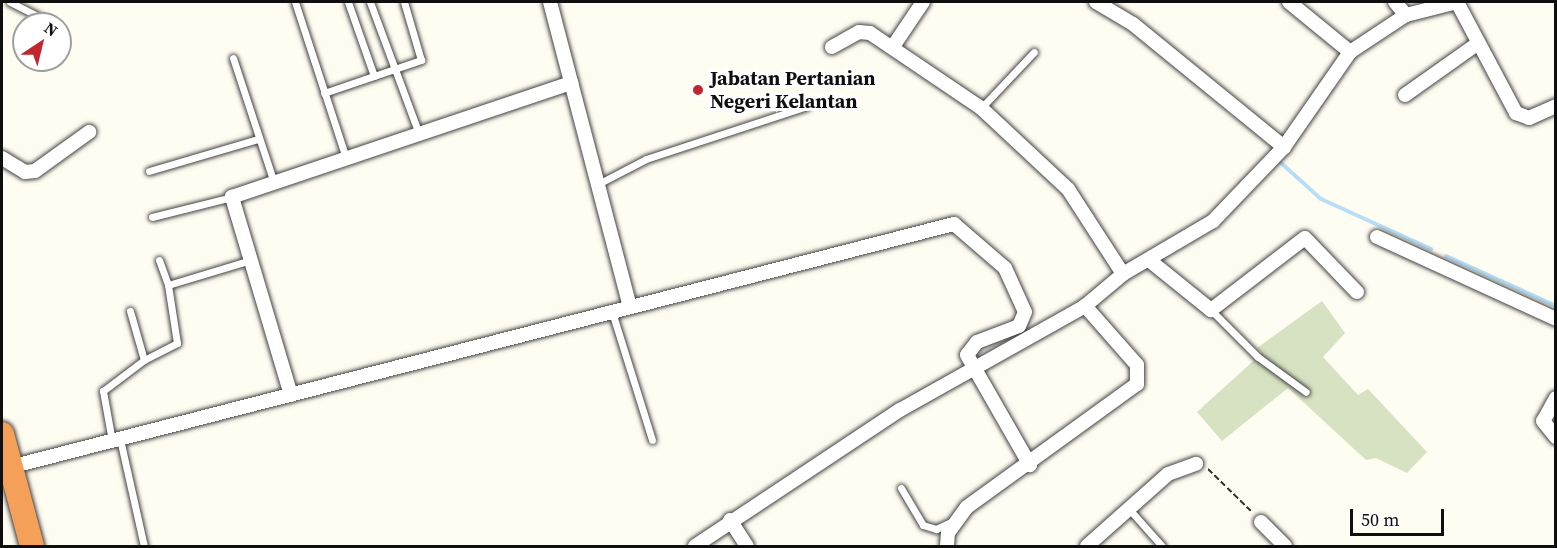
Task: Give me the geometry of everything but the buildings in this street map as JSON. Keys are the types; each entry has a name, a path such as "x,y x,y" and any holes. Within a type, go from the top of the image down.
{"highway":[{"path":"2,435 32,546"},
{"path":"2,496 15,546"}],"street":[{"path":"550,2 630,307"},
{"path":"894,45 923,2"},
{"path":"1096,2 1142,31 1284,147"},
{"path":"1289,2 1350,52"},
{"path":"1395,2 1406,15"},
{"path":"695,546 729,520 900,410 973,372 1085,306 1124,274 1213,221 1284,147 1350,52 1406,15 1457,2 1477,44 1516,113 1529,118 1556,106"},
{"path":"832,47 865,32 894,45 981,108 1068,189 1124,274"},
{"path":"1405,95 1477,44"},
{"path":"291,394 232,197 571,83"},
{"path":"2,158 25,172 35,171 88,132"},
{"path":"10,467 957,224 1005,268 1026,318 1019,326 973,345 968,355 973,372 1030,465"},
{"path":"1377,237 1556,319"},
{"path":"1149,260 1211,310 1305,238 1357,292"},
{"path":"947,546 955,520 1137,384 1137,365 1085,306"},
{"path":"1556,398 1543,421 1556,437"},
{"path":"1087,546 1168,474 1196,464"},
{"path":"729,520 747,546"},
{"path":"1261,522 1285,546"}],"lane":[{"path":"10,2 30,12"},
{"path":"295,2 346,159"},
{"path":"348,2 374,76"},
{"path":"370,2 419,134"},
{"path":"324,93 374,76 397,71 422,56 404,2"},
{"path":"981,108 1034,52"},
{"path":"233,58 274,183"},
{"path":"598,184 646,159 807,106"},
{"path":"149,171 258,139"},
{"path":"152,217 232,197"},
{"path":"144,546 103,392 144,360 177,343 168,285 159,260"},
{"path":"168,285 251,260"},
{"path":"1211,310 1258,357 1306,392"},
{"path":"130,311 144,360"},
{"path":"612,312 652,441"},
{"path":"901,488 922,525 936,529 955,520"},
{"path":"1129,509 1162,546"}],"path":[{"path":"1196,464 1218,478 1261,522"}],"green space":[{"path":"1322,301 1345,333 1323,357 1358,395 1368,389 1427,452 1407,473 1376,458 1366,460 1288,388 1222,441 1197,412 1262,353 1257,348"}],"waterway":[{"path":"1280,162 1321,199 1431,249"},
{"path":"1446,256 1556,306"}],"place":[{"name":"Jabatan Pertanian Negeri Kelantan","path":"698,90"}]}
